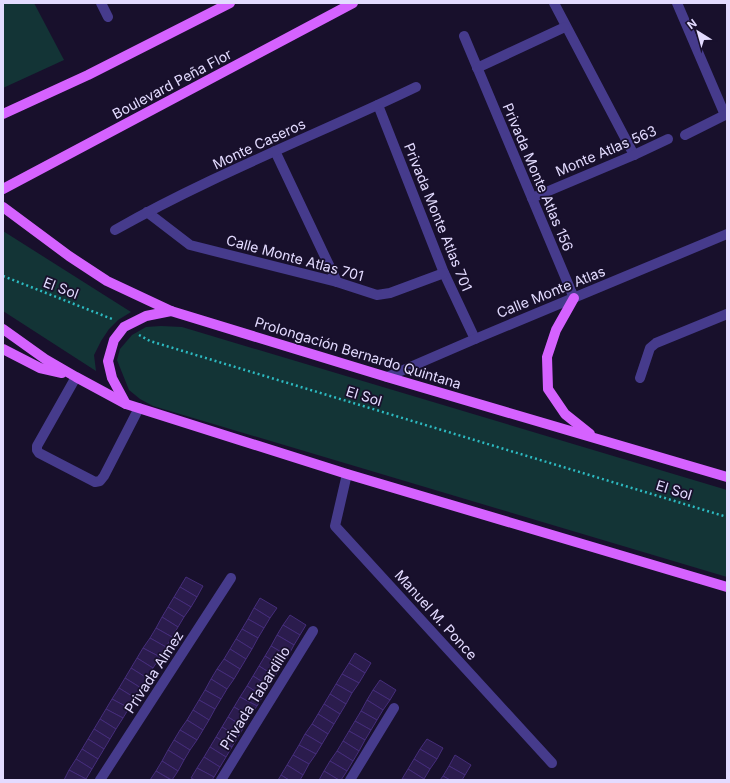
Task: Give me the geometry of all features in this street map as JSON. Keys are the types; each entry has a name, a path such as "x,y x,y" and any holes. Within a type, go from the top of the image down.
{"main road":[{"path":"3,114 88,75 230,3"},
{"name":"Boulevard Peña Flor","path":"3,189 353,3"},
{"name":"Prolongación Bernardo Quintana","path":"3,207 107,281 171,311 387,377 727,477"},
{"path":"574,298 556,330 547,357 548,389 565,414 595,438"},
{"path":"126,404 112,378 108,361 114,340 124,326 146,316 171,311"},
{"path":"3,328 45,359 126,404 347,474 727,587"},
{"path":"3,349 40,368 74,376"}],"street":[{"path":"101,3 108,17"},
{"path":"554,3 565,27 634,155"},
{"path":"677,3 726,114 685,135"},
{"path":"477,68 565,27"},
{"name":"Privada Monte Atlas 156","path":"464,36 574,298"},
{"name":"Monte Caseros","path":"115,230 147,212 275,151 416,87"},
{"name":"Privada Monte Atlas 701","path":"378,105 444,273 475,339"},
{"name":"Monte Atlas 563","path":"532,198 668,139"},
{"path":"275,151 337,282"},
{"name":"Calle Monte Atlas 701","path":"147,212 190,245 337,282 377,295 390,293 444,273"},
{"name":"Calle Monte Atlas","path":"387,377 727,234"},
{"path":"640,378 650,348 656,343 727,314"},
{"path":"74,376 37,446 37,450 39,453 96,482 104,476 139,408"},
{"name":"Manuel M. Ponce","path":"347,474 335,526 552,763"},
{"name":"Privada Almez","path":"100,780 231,578"},
{"name":"Privada Tabardillo","path":"221,780 313,631"},
{"path":"350,780 394,708"}],"path":[{"name":"El Sol","path":"3,276 108,316 150,341 727,517"}],"green space":[{"path":"3,3 34,3 64,60 3,88"},
{"path":"3,231 131,312 118,320 109,329 101,341 94,355 96,371 3,311"},
{"path":"146,327 182,327 727,490 727,577 153,406 140,399 129,390 117,360 120,349 132,335"}],"building":[{"path":"186,577 203,586 197,597 180,587"},
{"path":"180,587 197,597 191,607 174,597"},
{"path":"174,597 191,607 184,617 168,607"},
{"path":"260,598 277,608 270,618 254,608"},
{"path":"168,607 184,617 178,627 162,617"},
{"path":"254,608 270,618 264,628 248,619"},
{"path":"290,615 306,625 300,635 283,625"},
{"path":"162,617 178,627 172,637 156,628"},
{"path":"248,619 264,628 258,638 242,629"},
{"path":"283,625 300,635 294,645 277,635"},
{"path":"156,628 172,637 166,647 150,638"},
{"path":"242,629 258,638 252,649 236,639"},
{"path":"277,635 294,645 288,656 271,646"},
{"path":"150,638 166,647 160,657 143,648"},
{"path":"236,639 252,649 246,659 230,649"},
{"path":"271,646 288,656 281,666 265,656"},
{"path":"143,648 160,657 153,668 137,658"},
{"path":"230,649 246,659 240,669 224,659"},
{"path":"355,653 371,663 365,673 349,663"},
{"path":"265,656 281,666 275,676 259,666"},
{"path":"137,658 153,668 147,678 131,668"},
{"path":"224,659 240,669 234,679 217,669"},
{"path":"349,663 365,673 359,683 342,674"},
{"path":"259,666 275,676 269,686 253,676"},
{"path":"131,668 147,678 141,688 125,678"},
{"path":"217,669 234,679 227,689 211,679"},
{"path":"342,674 359,683 352,693 336,684"},
{"path":"253,676 269,686 263,696 247,686"},
{"path":"125,678 141,688 135,698 119,688"},
{"path":"211,679 227,689 221,699 205,690"},
{"path":"380,680 396,690 390,700 373,690"},
{"path":"336,684 352,693 346,704 330,694"},
{"path":"247,686 263,696 257,706 240,697"},
{"path":"119,688 135,698 129,708 112,699"},
{"path":"205,690 221,699 215,709 199,700"},
{"path":"373,690 390,700 383,710 367,700"},
{"path":"330,694 346,704 340,714 324,704"},
{"path":"240,697 257,706 250,716 234,707"},
{"path":"112,699 129,708 123,718 106,709"},
{"path":"199,700 215,709 209,720 193,710"},
{"path":"367,700 383,710 377,720 361,711"},
{"path":"324,704 340,714 334,724 318,714"},
{"path":"234,707 250,716 244,727 228,717"},
{"path":"106,709 123,718 116,729 100,719"},
{"path":"193,710 209,720 203,730 187,720"},
{"path":"361,711 377,720 371,730 355,721"},
{"path":"318,714 334,724 328,734 312,724"},
{"path":"228,717 244,727 238,737 222,727"},
{"path":"100,719 116,729 110,739 94,729"},
{"path":"187,720 203,730 197,740 180,730"},
{"path":"355,721 371,730 365,740 349,731"},
{"path":"312,724 328,734 322,744 305,734"},
{"path":"222,727 238,737 232,747 216,737"},
{"path":"94,729 110,739 104,749 88,739"},
{"path":"180,730 197,740 190,750 174,740"},
{"path":"349,731 365,740 359,751 343,741"},
{"path":"305,734 322,744 316,754 299,745"},
{"path":"216,737 232,747 226,757 210,747"},
{"path":"88,739 104,749 98,759 82,749"},
{"path":"427,739 443,748 437,759 420,749"},
{"path":"174,740 190,750 184,760 168,750"},
{"path":"343,741 359,751 353,761 337,751"},
{"path":"299,745 316,754 309,764 293,755"},
{"path":"210,747 226,757 220,767 204,757"},
{"path":"82,749 98,759 92,769 76,759"},
{"path":"420,749 437,759 430,769 414,759"},
{"path":"168,750 184,760 178,771 162,761"},
{"path":"337,751 353,761 347,771 330,761"},
{"path":"293,755 309,764 303,775 287,765"},
{"path":"455,755 471,765 465,775 449,766"},
{"path":"204,757 220,767 214,777 197,768"},
{"path":"76,759 92,769 86,779 69,770"},
{"path":"414,759 430,769 424,779 408,769"},
{"path":"162,761 178,771 172,780 156,771"},
{"path":"330,761 347,771 341,780 324,771"},
{"path":"287,765 303,775 300,780 289,780 281,775"},
{"path":"449,766 465,775 462,780 450,780 443,776"},
{"path":"197,768 214,777 212,780 195,780 191,778"},
{"path":"408,769 424,779 424,780 402,779"},
{"path":"69,770 86,779 64,780"},
{"path":"156,771 171,780 150,780"},
{"path":"324,771 339,780 319,780"},
{"path":"281,775 289,780 278,780"},
{"path":"443,776 450,780 440,780"}]}
